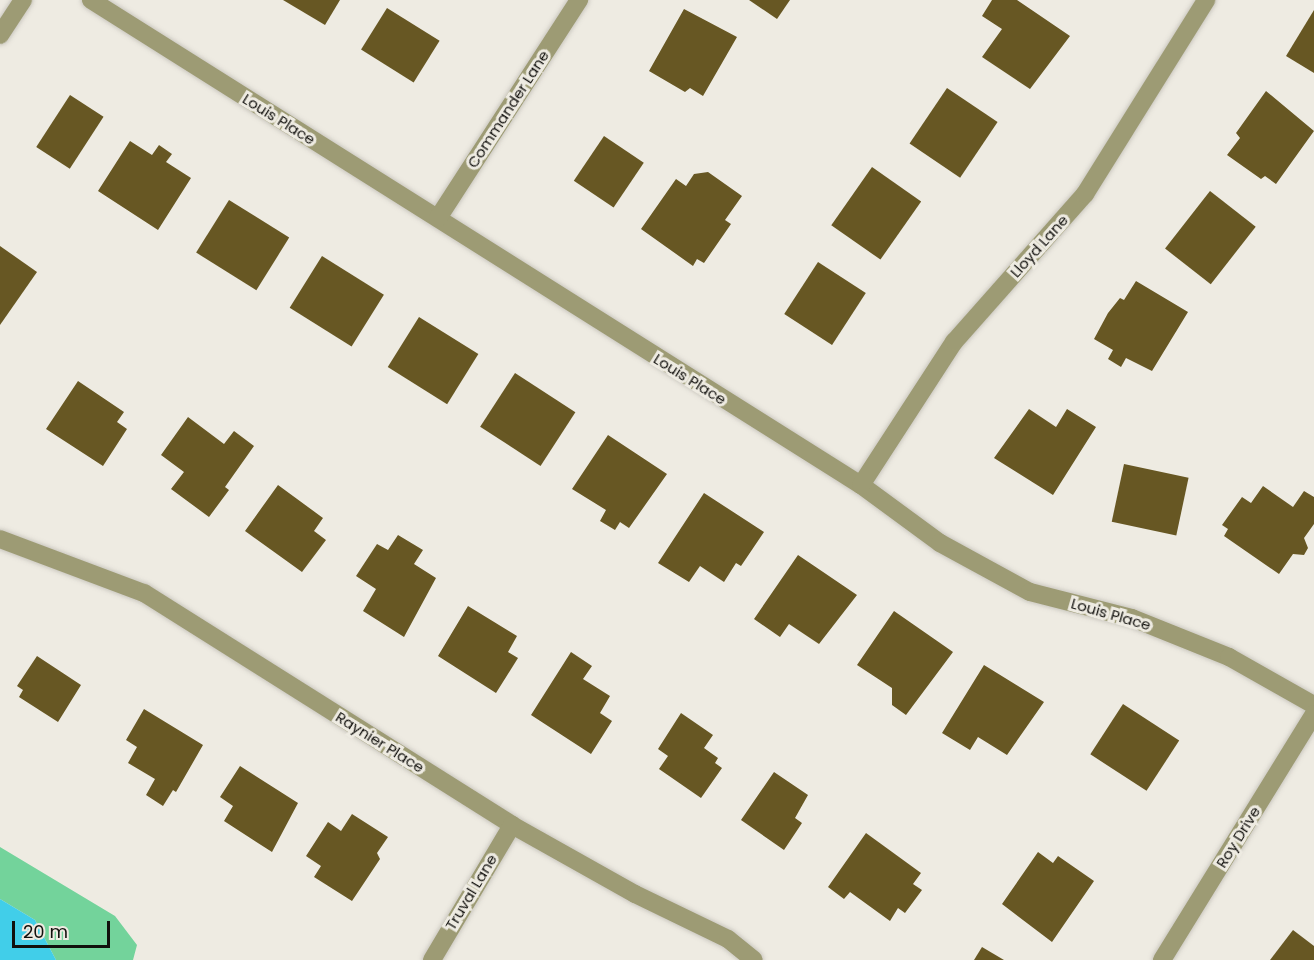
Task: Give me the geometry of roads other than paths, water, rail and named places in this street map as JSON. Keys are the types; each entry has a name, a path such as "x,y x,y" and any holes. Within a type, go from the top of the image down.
{"street":[{"path":"0,35 23,0"},
{"name":"Louis Place","path":"90,0 861,485 940,543 1030,592 1132,618 1229,657 1314,705"},
{"name":"Commander Lane","path":"438,218 579,0"},
{"name":"Lloyd Lane","path":"861,485 954,342 1085,194 1206,0"},
{"name":"Raynier Place","path":"0,539 144,593 512,825 635,894 728,939 754,960"},
{"name":"Roy Drive","path":"1162,960 1314,714"},
{"name":"Truval Lane","path":"432,960 512,825"}],"water":[{"path":"0,899 35,920 56,960 0,960"}]}
